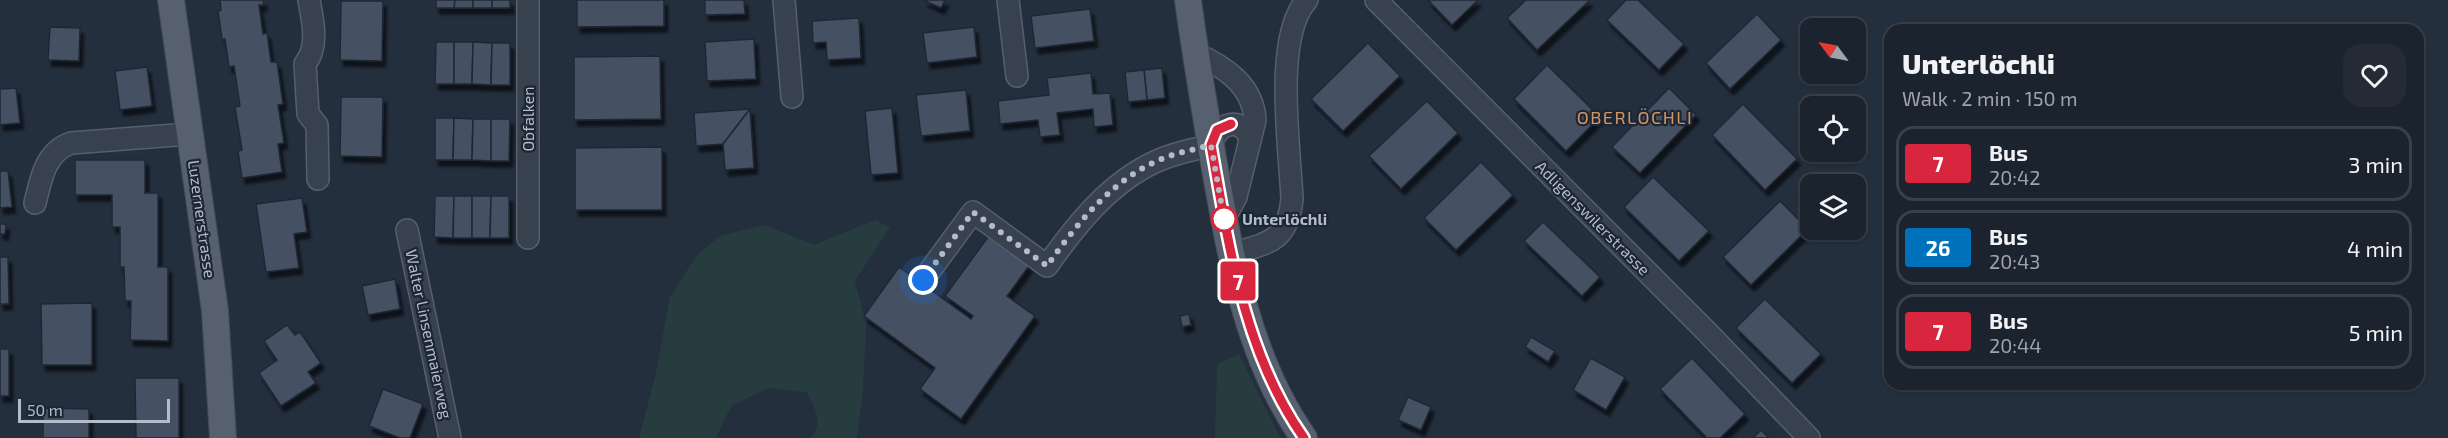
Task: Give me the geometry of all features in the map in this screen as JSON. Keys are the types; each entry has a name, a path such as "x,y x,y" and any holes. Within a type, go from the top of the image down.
{"main road":[{"name":"Luzernerstrasse","path":"171,0 215,311 223,438"},
{"path":"1188,0 1194,52 1231,254 1262,362 1288,415 1304,438"}],"street":[{"path":"309,0 314,26 312,55 305,64 309,114 317,125 318,179"},
{"name":"Obfalken","path":"528,0 528,238"},
{"path":"784,0 792,96"},
{"path":"1008,0 1017,76"},
{"path":"1231,254 1268,243 1283,233 1290,217 1292,198 1285,70 1288,45 1295,22 1307,0"},
{"name":"Adligenswilerstrasse","path":"1376,0 1707,332 1809,438"},
{"path":"1194,52 1212,61 1242,84 1250,95 1255,120 1236,197 1224,219"},
{"path":"923,280 973,212 1047,266 1096,206 1136,172 1172,155 1211,145 1217,130 1231,124 1246,130 1250,139"},
{"path":"35,203 42,174 49,159 60,147 71,143 189,134"},
{"name":"Walter Linsenmaierweg","path":"407,230 450,438"}],"green space":[{"path":"875,220 890,227 855,281 866,324 863,391 857,438 810,438 817,427 817,415 807,392 768,388 731,406 716,438 639,438 655,377 670,297 697,255 720,236 764,225 814,245"},
{"path":"1239,354 1280,438 1215,438 1217,364"}],"building":[{"path":"220,0 263,0 264,5 259,5 263,34 267,33 271,62 277,62 283,104 278,105 284,143 278,144 282,172 242,178 238,151 242,150 235,107 240,106 234,66 229,67 225,39 222,39 218,11 221,10"},
{"path":"436,0 455,0 454,8 436,8"},
{"path":"455,0 473,0 473,8 454,8"},
{"path":"473,0 492,0 492,8 473,8"},
{"path":"492,0 510,0 510,8 492,8"},
{"path":"577,0 664,0 664,26 577,27"},
{"path":"705,0 744,0 745,14 705,15"},
{"path":"923,0 945,0 941,8"},
{"path":"1428,0 1478,0 1452,25"},
{"path":"1526,0 1589,1 1537,50 1507,18"},
{"path":"1626,0 1638,0 1684,44 1659,70 1607,20"},
{"path":"341,1 383,1 382,61 340,60"},
{"path":"1090,9 1094,41 1035,48 1031,16"},
{"path":"1757,14 1781,40 1730,89 1706,63"},
{"path":"859,18 861,58 827,60 826,42 813,43 812,21"},
{"path":"50,27 80,28 79,61 48,60"},
{"path":"974,27 977,57 927,63 923,33"},
{"path":"754,39 756,79 707,81 705,42"},
{"path":"436,42 454,42 454,84 435,84"},
{"path":"454,42 473,42 472,84 454,84"},
{"path":"473,42 492,43 491,85 472,84"},
{"path":"492,43 510,43 510,85 491,85"},
{"path":"1368,43 1400,76 1343,131 1311,99"},
{"path":"660,56 661,119 574,120 574,57"},
{"path":"1547,65 1600,117 1566,151 1514,99"},
{"path":"147,67 152,106 120,110 115,71"},
{"path":"1162,68 1165,98 1147,100 1144,70"},
{"path":"1144,70 1147,100 1128,102 1125,72"},
{"path":"1091,73 1093,94 1110,93 1113,125 1094,127 1093,109 1057,113 1060,135 1040,137 1038,120 1000,124 998,101 1049,95 1047,78"},
{"path":"16,88 20,123 0,125 0,89"},
{"path":"1669,88 1696,115 1640,173 1612,147"},
{"path":"966,90 970,131 921,136 916,95"},
{"path":"341,97 383,97 382,157 340,156"},
{"path":"1427,101 1458,133 1401,189 1369,156"},
{"path":"1743,104 1797,159 1765,190 1712,135"},
{"path":"892,108 898,173 871,175 865,111"},
{"path":"750,109 723,144 696,146 694,113"},
{"path":"750,109 754,168 725,170 723,144"},
{"path":"435,118 454,118 453,160 435,160"},
{"path":"454,118 473,119 472,160 453,160"},
{"path":"473,119 491,119 491,161 472,160"},
{"path":"491,119 510,119 509,161 491,161"},
{"path":"662,147 662,210 575,210 575,148"},
{"path":"75,160 145,160 145,193 158,193 158,267 168,267 168,341 130,340 131,301 125,301 124,267 120,267 120,227 112,227 112,195 75,195"},
{"path":"1481,162 1513,195 1456,250 1424,218"},
{"path":"0,171 8,171 12,207 0,208"},
{"path":"1653,177 1709,231 1679,261 1624,207"},
{"path":"435,196 454,196 453,238 434,237"},
{"path":"454,196 472,196 472,238 453,238"},
{"path":"472,196 491,196 490,238 472,238"},
{"path":"491,196 509,196 509,238 490,238"},
{"path":"302,198 307,232 294,234 299,268 266,272 256,204"},
{"path":"1780,201 1800,221 1800,237 1751,285 1723,257"},
{"path":"1543,222 1600,277 1582,296 1524,241"},
{"path":"0,224 6,224 5,234 0,234"},
{"path":"988,237 1029,266 1007,296 1035,316 961,419 920,389 935,368 864,316 899,267 971,319 973,316 945,296"},
{"path":"0,257 8,257 9,304 0,304"},
{"path":"395,279 400,309 368,315 362,286"},
{"path":"1765,299 1821,354 1792,383 1736,328"},
{"path":"92,303 92,365 42,365 41,304"},
{"path":"1189,314 1191,325 1182,327 1180,316"},
{"path":"287,325 295,335 300,332 321,363 308,372 316,383 281,406 259,373 277,360 264,341"},
{"path":"1531,337 1555,351 1548,362 1525,347"},
{"path":"0,349 9,349 9,396 0,396"},
{"path":"1591,358 1625,377 1606,410 1573,390"},
{"path":"1692,358 1745,414 1720,438 1707,438 1660,389"},
{"path":"135,378 179,378 179,438 136,438"},
{"path":"383,389 423,404 410,438 400,438 369,426"},
{"path":"1408,397 1431,407 1421,430 1398,420"},
{"path":"43,408 89,409 89,438 43,438"},
{"path":"1761,430 1769,438 1753,438"}],"bus line":[{"name":"7","path":"1231,124 1217,130 1211,145 1231,254 1262,362 1288,415 1304,438"}],"place":[{"name":"Unterlöchli","path":"1224,219"}],"district":[{"name":"OBERLÖCHLI","path":"1635,118"}],"route":[{"path":"923,280 973,212 1047,266 1096,206 1136,172 1172,155 1211,145 1224,219"}]}
